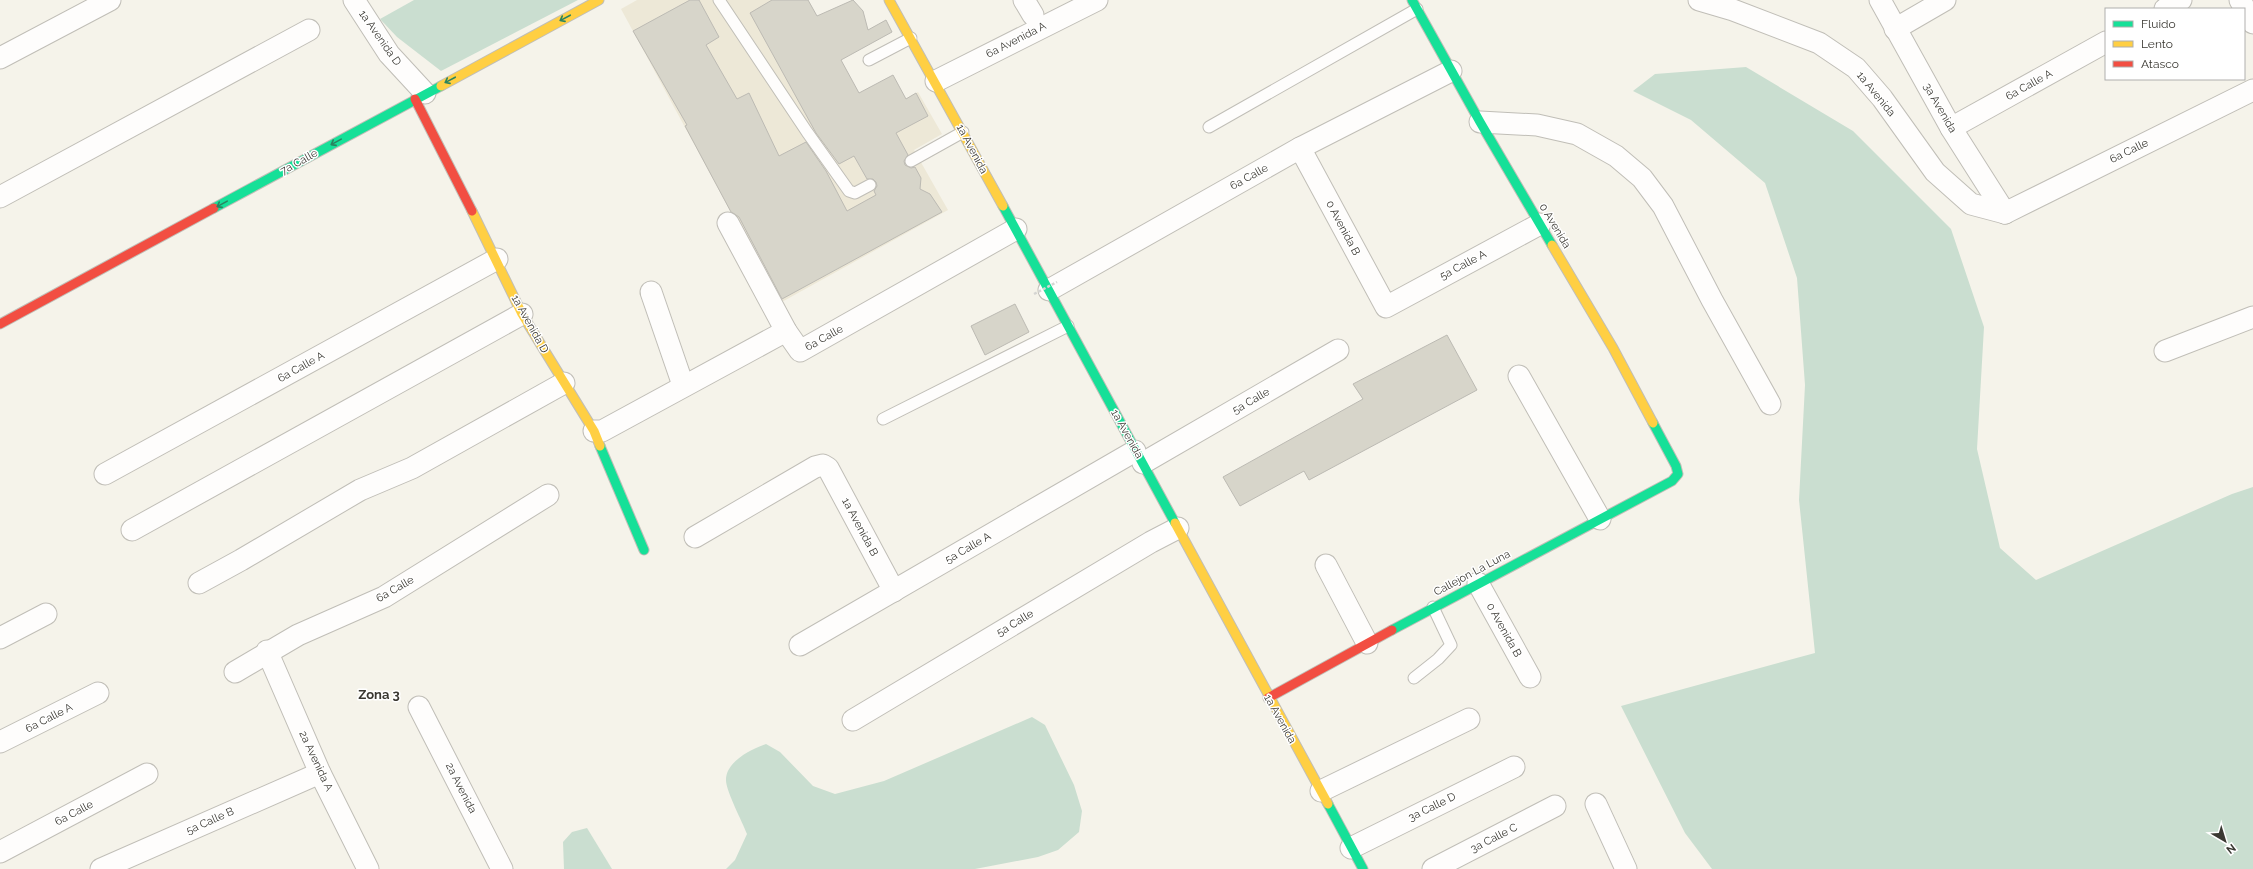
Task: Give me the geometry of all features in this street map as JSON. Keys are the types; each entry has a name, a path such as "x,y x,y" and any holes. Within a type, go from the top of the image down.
{"street":[{"path":"0,58 110,0"},
{"name":"1a Avenida D","path":"354,0 389,54 420,96 522,314 594,431 644,550"},
{"name":"7a Calle","path":"0,324 599,0"},
{"name":"1a Avenida","path":"889,0 936,81 1046,288 1178,528 1268,698 1363,869"},
{"name":"6a Avenida A","path":"936,81 1097,0"},
{"name":"1a Avenida","path":"1699,0 1733,10 1819,43 1856,68 1882,98 1935,172 1971,204 2005,213"},
{"name":"3a Avenida","path":"1880,0 1951,128 2005,213"},
{"path":"1895,29 1945,0"},
{"path":"2167,8 2181,0"},
{"name":"0 Avenida","path":"1415,5 1480,122 1613,348 1676,466"},
{"path":"2245,9 2253,23"},
{"path":"0,197 309,30"},
{"name":"6a Calle A","path":"1951,128 2105,43"},
{"name":"6a Calle","path":"1046,288 1300,148 1451,71"},
{"name":"6a Calle","path":"2005,213 2253,90"},
{"path":"1480,122 1538,125 1577,134 1616,156 1642,178 1663,206 1712,300 1770,404"},
{"name":"0 Avenida B","path":"1300,148 1386,307"},
{"path":"594,431 602,431 683,385 786,331 728,223"},
{"name":"5a Calle A","path":"1386,307 1540,224"},
{"name":"6a Calle","path":"786,331 797,348 803,351 1016,229"},
{"name":"6a Calle A","path":"105,474 497,259"},
{"path":"651,292 683,385"},
{"path":"132,530 522,314"},
{"path":"2165,351 2253,317"},
{"name":"5a Calle","path":"1139,457 1338,350"},
{"path":"1519,376 1600,519"},
{"path":"199,583 360,490 412,468 564,383"},
{"name":"5a Calle A","path":"800,645 894,591 1139,457"},
{"name":"1a Avenida B","path":"695,537 815,467 823,466 828,468 894,591"},
{"name":"Callejon La Luna","path":"1268,698 1433,607 1672,481 1678,474 1676,466"},
{"name":"6a Calle","path":"235,672 298,635 384,597 548,495"},
{"name":"5a Calle","path":"853,720 1151,542 1178,528"},
{"path":"1326,566 1367,643"},
{"name":"0 Avenida B","path":"1478,583 1530,677"},
{"path":"0,638 46,614"},
{"name":"2a Avenida A","path":"267,652 320,773 368,869"},
{"name":"6a Calle A","path":"0,742 98,693"},
{"name":"2a Avenida","path":"419,707 496,867"},
{"path":"1320,791 1469,719"},
{"name":"3a Calle D","path":"1351,848 1514,767"},
{"name":"5a Calle B","path":"101,869 320,773"},
{"name":"6a Calle","path":"0,852 147,774"},
{"path":"1596,804 1626,869"},
{"name":"3a Calle C","path":"1433,869 1555,806"}],"lane":[{"path":"719,0 807,132 850,191 855,193 870,185"},
{"path":"1209,127 1415,5"},
{"path":"869,60 911,38"},
{"path":"911,161 963,132"},
{"path":"883,419 1068,326"},
{"path":"1414,678 1438,659 1451,645 1433,607"}],"shaded area":[{"path":"637,0 808,0 872,117 918,92 942,134 914,150 948,210 780,303 621,9"}],"green space":[{"path":"414,0 578,0 441,71 397,37 380,19"},
{"path":"1746,67 1853,131 1951,229 1984,327 1977,449 2000,548 2036,580 2232,494 2253,487 2253,869 1712,869 1685,833 1621,706 1815,653 1799,500 1805,385 1797,278 1765,183 1691,120 1633,91 1655,74"},
{"path":"1032,717 1045,725 1074,785 1082,811 1079,832 1058,850 1038,857 975,869 726,869 735,860 747,834 729,793 726,781 727,774 734,762 753,749 766,744 780,752 813,786 835,794 884,781"},
{"path":"587,828 612,869 564,869 563,842 572,832"}],"building":[{"path":"690,0 699,0 719,37 706,45 737,99 749,93 779,156 806,142 826,171 847,211 876,195 874,191 877,186 876,182 873,179 867,179 854,156 839,164 816,133 750,13 772,0 808,0 817,16 853,0 863,11 868,30 886,20 892,32 841,60 859,93 893,75 906,99 916,93 928,116 896,133 908,155 904,161 905,165 911,168 915,167 921,178 920,189 930,194 942,212 782,299 739,217 731,212 685,126 687,125 633,31"},
{"path":"1015,304 1029,332 985,355 971,326"},
{"path":"1447,335 1477,390 1309,480 1304,471 1240,506 1223,477 1363,399 1353,384"}],"traffic: fast":[{"path":"1412,0 1480,122 1552,245"},
{"path":"214,208 441,86"},
{"path":"1003,206 1175,523"},
{"path":"1392,630 1672,481 1678,474 1676,466 1653,423"},
{"path":"600,446 644,550"},
{"path":"1328,804 1363,869"}],"traffic: slow":[{"path":"441,86 599,0"},
{"path":"889,0 1003,206"},
{"path":"472,211 522,314 594,431 600,446"},
{"path":"1552,245 1613,348 1653,423"},
{"path":"1175,523 1328,804"}],"traffic: jam":[{"path":"415,99 472,211"},
{"path":"0,324 214,208"},
{"path":"1268,698 1392,630"}],"district":[{"name":"Zona 3","path":"379,694"}]}
